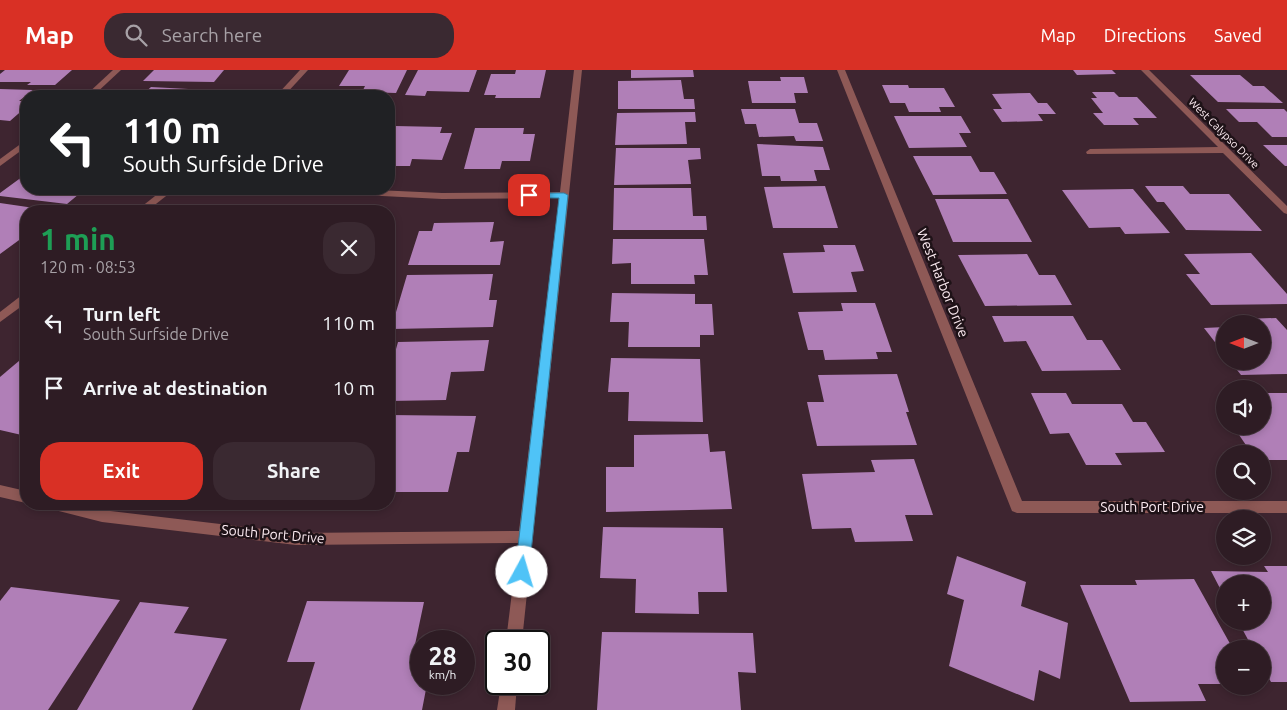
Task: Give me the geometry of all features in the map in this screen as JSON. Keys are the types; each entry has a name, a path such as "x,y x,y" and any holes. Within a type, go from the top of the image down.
{"street":[{"path":"95,90 117,70"},
{"path":"286,90 304,70"},
{"path":"515,630 578,70"},
{"name":"West Harbor Drive","path":"841,70 1017,507"},
{"name":"West Calypso Drive","path":"1145,70 1287,211"},
{"path":"0,163 20,148"},
{"path":"1090,152 1225,150"},
{"path":"395,194 442,196 564,195"},
{"path":"148,205 162,195"},
{"path":"0,318 20,303"},
{"path":"0,491 20,496"},
{"name":"South Port Drive","path":"1017,507 1287,507"},
{"name":"South Port Drive","path":"77,510 102,516 296,539 526,537"},
{"path":"506,710 508,695"}],"building":[{"path":"5,70 72,70 55,85 27,85 31,82 0,82 0,74"},
{"path":"154,70 224,70 214,82 143,81"},
{"path":"349,70 407,70 396,93 395,90 363,90 365,86 339,86"},
{"path":"418,70 477,70 469,92 427,91 425,96 405,95"},
{"path":"516,70 546,70 540,98 495,98 496,95 484,95 491,74 515,74"},
{"path":"631,70 693,70 694,77 631,78"},
{"path":"1073,70 1112,70 1116,74 1077,75"},
{"path":"1190,75 1240,75 1253,86 1264,86 1283,103 1218,102"},
{"path":"780,77 804,77 808,93 794,93 796,103 752,103 748,81 781,81"},
{"path":"681,80 684,99 694,99 695,109 618,109 618,81"},
{"path":"882,85 908,85 909,88 944,88 955,107 939,107 941,112 909,112 905,103 890,103"},
{"path":"151,87 207,90 148,90"},
{"path":"0,89 33,90 20,90 20,112 10,121 0,120"},
{"path":"1092,92 1114,92 1119,97 1137,97 1157,118 1133,118 1139,125 1104,125 1093,113 1103,113 1091,98 1097,98"},
{"path":"1030,93 1038,103 1047,103 1056,114 1038,114 1043,121 1002,122 993,109 1002,109 992,94"},
{"path":"741,109 795,109 799,123 817,123 823,141 796,141 794,136 759,137 756,124 745,124"},
{"path":"1226,109 1284,109 1287,112 1287,137 1272,137 1257,122 1239,122"},
{"path":"695,112 696,122 685,122 687,144 615,145 617,113"},
{"path":"894,116 961,116 971,133 959,133 967,147 909,148"},
{"path":"395,126 442,127 440,133 452,133 442,160 412,159 410,166 395,166"},
{"path":"475,128 524,128 523,134 535,134 530,161 502,161 500,169 464,169"},
{"path":"757,144 823,147 830,170 814,170 817,181 781,181 780,176 762,176"},
{"path":"1263,145 1287,145 1287,166 1285,166"},
{"path":"616,148 700,148 701,159 688,160 691,184 614,185"},
{"path":"913,156 971,156 980,172 994,172 1007,194 933,195"},
{"path":"20,178 20,195 78,195 67,204 0,196 0,193"},
{"path":"825,186 838,228 773,228 764,187"},
{"path":"1145,186 1183,186 1190,194 1229,194 1262,231 1186,230 1164,202 1157,202"},
{"path":"614,188 691,188 693,216 706,216 707,230 613,230"},
{"path":"1133,189 1170,233 1125,234 1120,227 1089,228 1062,190"},
{"path":"935,199 1008,199 1032,242 953,242"},
{"path":"0,203 20,206 20,239 0,254"},
{"path":"494,222 490,242 504,241 500,265 408,265 419,231 432,231 434,223"},
{"path":"613,239 704,239 708,275 694,275 695,284 631,284 631,263 612,264"},
{"path":"823,245 855,245 864,271 851,272 857,292 793,293 783,253 825,252"},
{"path":"1251,253 1287,294 1287,304 1211,305 1186,274 1200,274 1184,254"},
{"path":"1027,254 1039,275 1055,275 1072,305 985,306 958,255"},
{"path":"493,274 489,300 497,300 493,327 395,329 395,316 407,275"},
{"path":"612,293 695,294 695,304 712,304 714,335 700,335 700,347 628,347 629,322 610,322"},
{"path":"841,303 875,303 892,352 876,352 878,359 825,360 823,350 808,350 798,312 843,311"},
{"path":"992,316 1073,316 1087,340 1102,340 1121,370 1042,371 1026,341 1004,342"},
{"path":"1271,318 1276,318 1287,330 1287,374 1241,375 1237,370 1271,370"},
{"path":"1216,327 1216,343 1204,328"},
{"path":"489,340 484,371 451,372 446,400 395,401 395,353 398,342"},
{"path":"611,358 700,359 703,422 628,421 629,392 608,392"},
{"path":"20,360 20,435 0,430 0,377"},
{"path":"897,374 909,412 906,412 917,445 817,446 807,402 824,402 818,375"},
{"path":"1031,393 1066,393 1072,404 1122,404 1133,422 1146,422 1165,452 1115,453 1122,465 1086,465 1069,433 1050,434"},
{"path":"1271,393 1287,393 1287,460 1271,460 1271,445 1246,445 1239,435 1271,435"},
{"path":"395,415 476,416 469,452 457,452 448,492 395,492"},
{"path":"708,434 710,452 725,451 732,509 606,512 606,467 634,467 634,435"},
{"path":"914,459 933,515 905,515 913,541 855,542 851,528 812,529 802,474 875,472 871,460"},
{"path":"603,527 723,528 727,592 698,592 699,614 635,613 636,579 600,578"},
{"path":"957,556 1026,582 1021,606 1068,623 1060,679 1039,670 1034,701 949,666 964,600 947,594"},
{"path":"1264,566 1287,566 1287,682 1271,682 1271,640 1248,640 1243,630 1271,630 1271,575 1216,575 1216,581 1211,571 1268,572"},
{"path":"1194,579 1216,618 1216,630 1222,630 1228,640 1216,640 1216,684 1198,684 1206,701 1130,702 1080,585 1137,585 1135,580"},
{"path":"11,587 120,600 48,710 0,710 0,601"},
{"path":"307,601 424,602 418,630 410,630 410,695 425,695 422,710 300,710 315,662 287,662"},
{"path":"140,602 189,607 174,633 227,639 192,710 77,710"},
{"path":"602,632 753,633 756,673 738,672 741,710 597,710"}],"route":[{"path":"522,572 564,195 529,195"}]}
